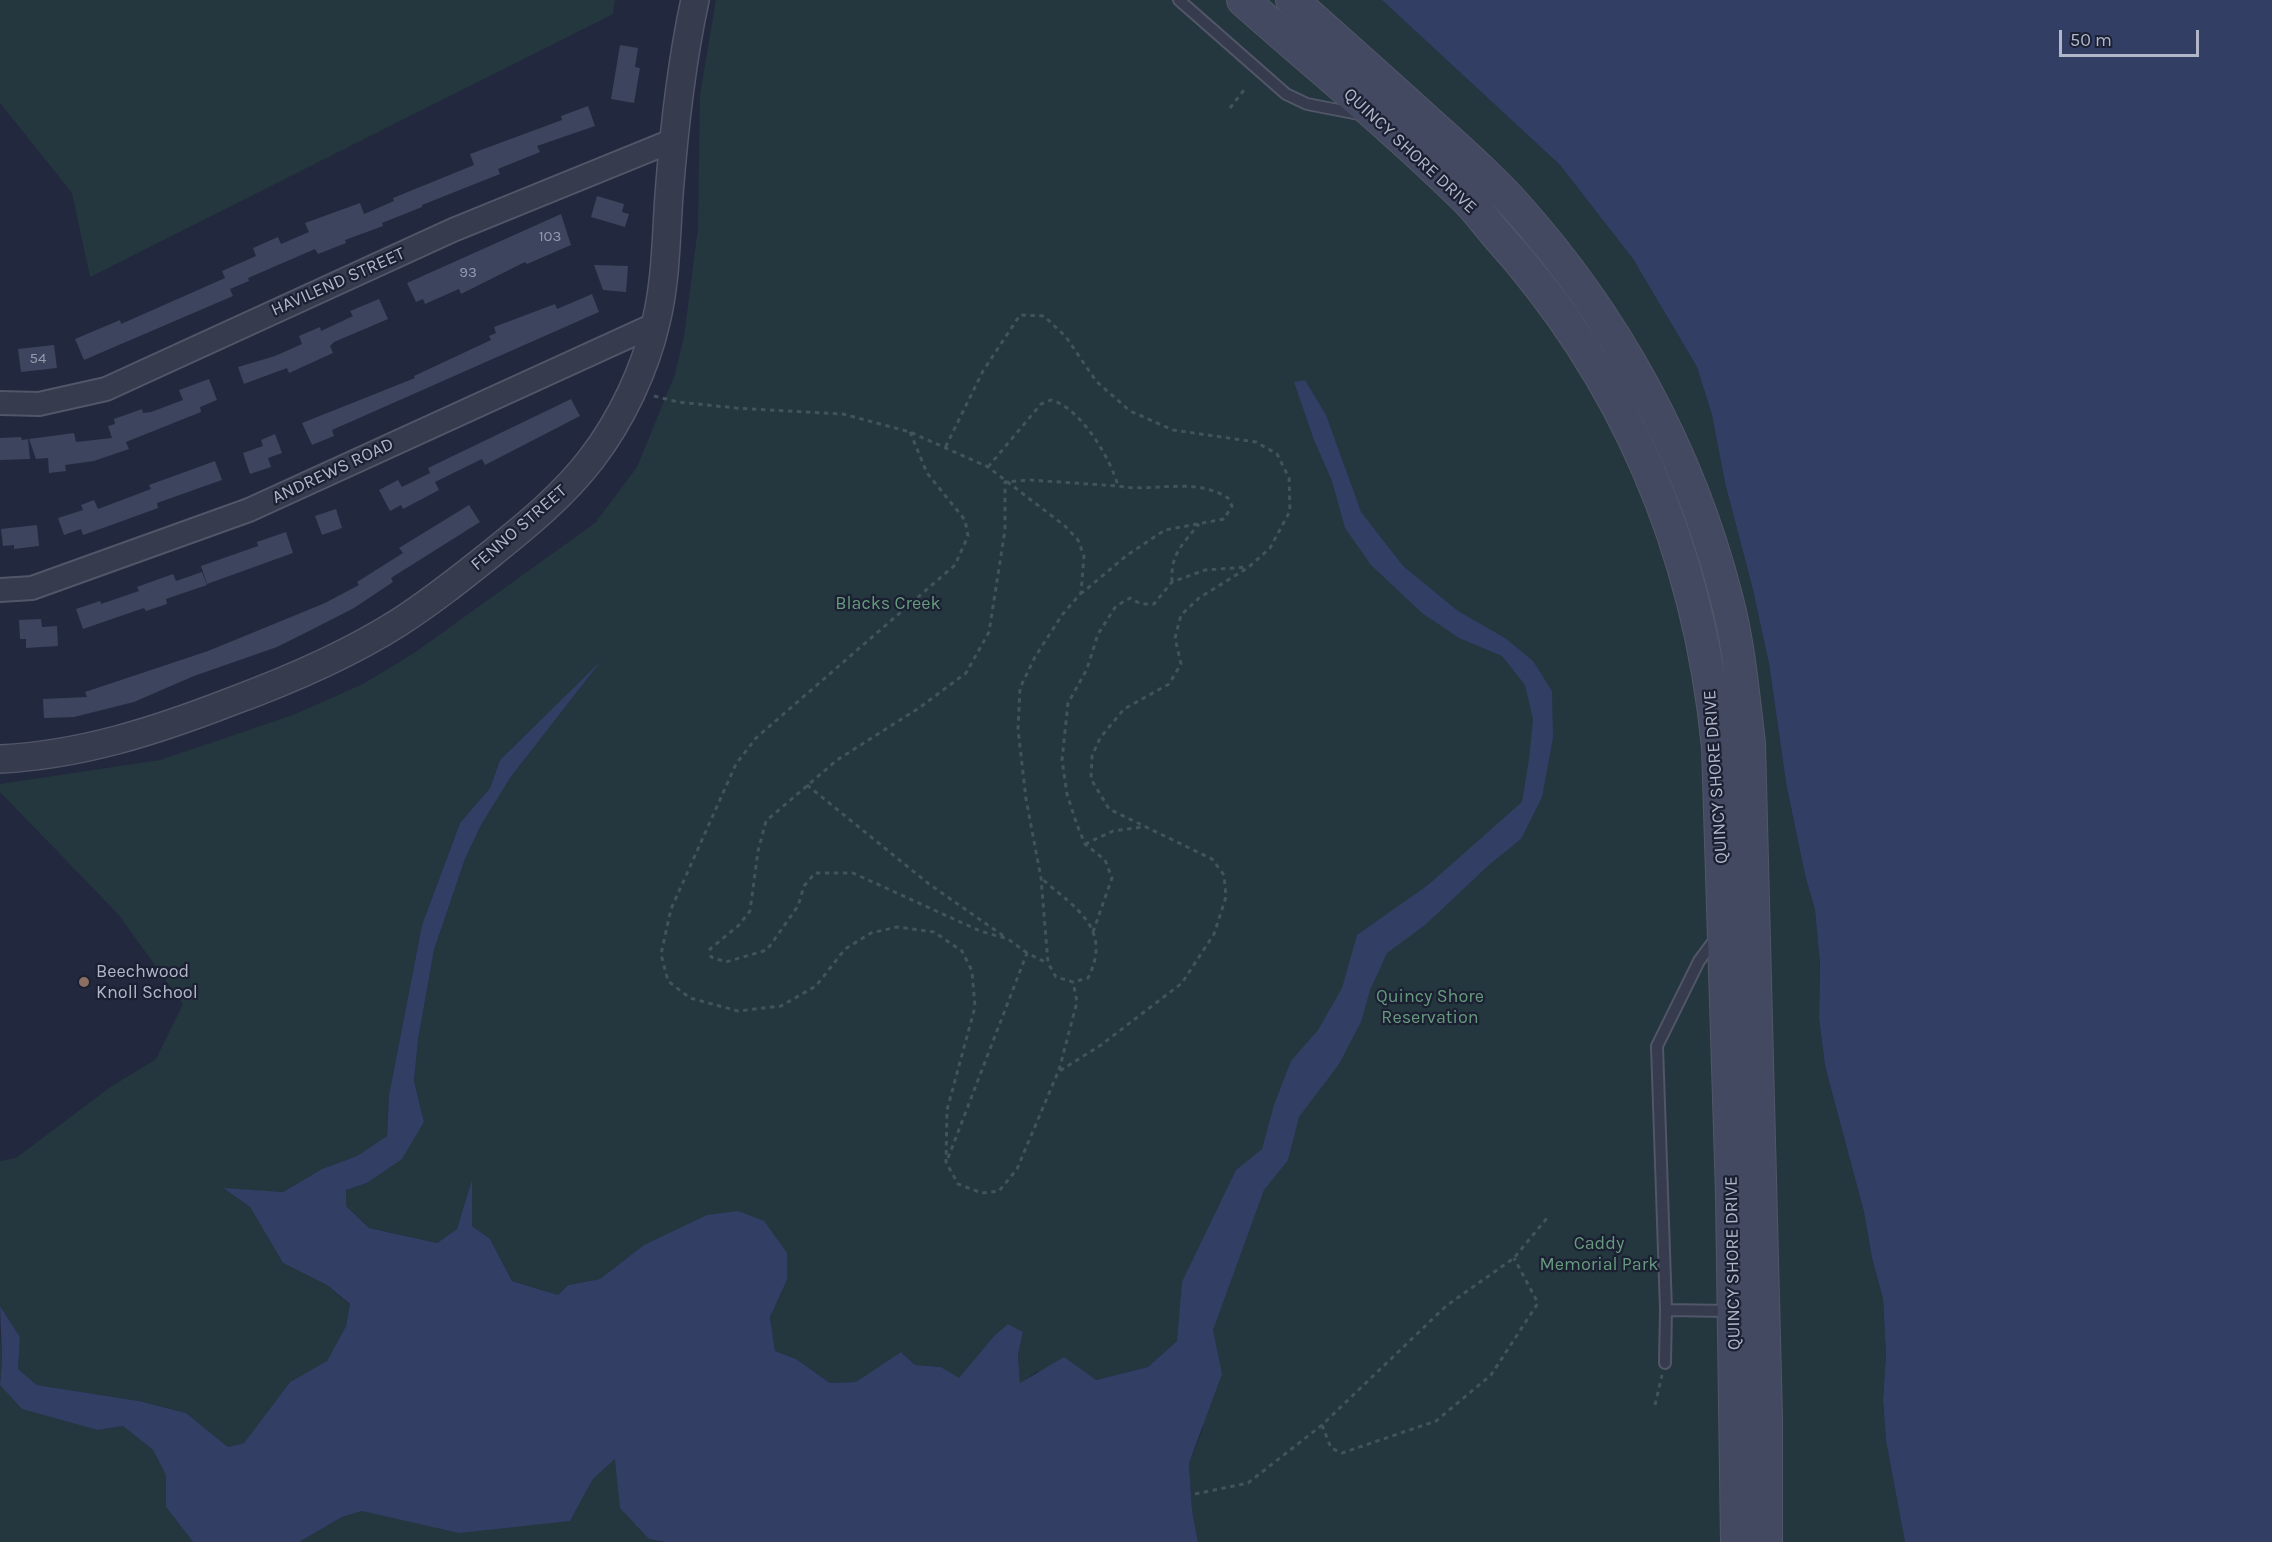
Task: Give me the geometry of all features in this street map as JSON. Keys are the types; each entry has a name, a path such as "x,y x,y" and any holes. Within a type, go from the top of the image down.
{"main road":[{"name":"QUINCY SHORE DRIVE","path":"1243,0 1463,196 1549,296 1604,380 1626,420 1659,496 1695,601 1714,702 1718,747 1724,927 1766,1542"},
{"name":"QUINCY SHORE DRIVE","path":"1292,0 1461,152 1514,204 1590,297 1640,379 1664,425 1696,502 1727,597 1749,743 1749,1311 1737,1542"}],"street":[{"name":"FENNO STREET","path":"0,759 48,755 91,747 179,722 277,685 395,625 445,591 515,535 561,494 593,457 632,391 656,324 663,284 674,140 684,48 695,0"},
{"name":"HAVILEND STREET","path":"0,403 39,405 106,389 443,235 674,140"},
{"name":"ANDREWS ROAD","path":"0,590 32,588 249,510 656,324"}],"lane":[{"path":"1179,0 1286,94 1307,104 1375,117"},
{"path":"1665,1363 1666,1310 1657,1046 1699,961 1724,927"},
{"path":"1666,1310 1749,1311"}],"path":[{"path":"1230,108 1244,90"},
{"path":"945,448 983,371 1020,315 1044,316 1066,337 1096,381 1130,411 1173,430 1256,441 1277,454 1289,478 1290,511 1270,548 1249,567 1199,598 1181,615 1175,638 1181,664 1169,684 1124,709 1100,738 1092,756 1091,779 1109,809 1212,859 1224,875 1226,897 1214,934 1182,983 1101,1045 1058,1072"},
{"path":"632,391 678,402 843,414 909,432 988,467 1065,526 1078,540 1084,556 1082,593"},
{"path":"988,467 1041,404 1051,400 1067,407 1082,422 1112,465 1119,486"},
{"path":"909,432 927,473 965,520 968,536 955,565 756,738 736,764 671,909 661,954 668,981 690,998 738,1011 781,1006 816,986 845,949 871,933 897,927 934,932 962,951 972,971 975,1007 947,1110 946,1162 958,1184 982,1192 999,1191 1017,1169 1058,1072 1077,1002 1073,982"},
{"path":"1005,482 1030,480 1119,486 1137,490 1167,486 1203,488 1228,498 1232,506 1224,519 1165,530 1149,539 1082,593 1062,615 1035,657 1020,688 1018,729 1026,800 1041,878 1048,963 1056,977 1073,982 1088,978 1098,959 1097,938 1078,910 1041,878"},
{"path":"1005,482 1005,530 990,632 966,673 919,708 837,760 766,821 758,851 750,911 739,926 710,948 711,957 726,962 767,950 798,906 804,886 815,873 853,873 980,931 1008,939"},
{"path":"1172,582 1171,566 1176,552 1199,523"},
{"path":"1093,932 1112,879 1105,860 1085,844 1067,794 1062,760 1068,703 1087,669 1098,634 1116,606 1130,598 1141,604 1154,604 1172,582 1205,570 1249,567"},
{"path":"807,785 929,884 1027,952 1048,963"},
{"path":"1085,844 1113,831 1145,826"},
{"path":"946,1162 1027,952"},
{"path":"1195,1494 1248,1483 1322,1425 1446,1306 1514,1258 1547,1218"},
{"path":"1322,1425 1331,1448 1342,1453 1436,1421 1491,1375 1539,1303 1514,1258"},
{"path":"1655,1405 1665,1363"}],"green space":[{"path":"0,0 615,0 613,14 90,277 72,193 0,103"},
{"path":"716,0 1382,0 1560,165 1633,259 1697,367 1712,415 1725,483 1753,590 1769,664 1786,783 1805,875 1815,910 1820,964 1819,1018 1825,1066 1864,1212 1872,1258 1883,1299 1886,1355 1883,1399 1886,1441 1905,1542 1198,1542 1192,1510 1189,1463 1203,1428 1177,1341 1148,1367 1096,1380 1037,1371 1020,1384 1018,1354 1023,1332 994,1336 959,1379 941,1367 915,1365 901,1352 856,1382 830,1383 796,1359 775,1351 770,1317 787,1280 644,1245 600,1279 568,1285 558,1295 512,1281 490,1239 472,1226 472,1182 457,1229 437,1243 369,1228 346,1206 346,1190 367,1183 424,1122 414,1081 418,1040 434,950 465,859 481,825 510,778 597,666 500,760 490,788 460,823 422,925 389,1095 387,1136 357,1156 322,1169 283,1192 224,1189 250,1207 283,1263 327,1285 350,1305 346,1326 327,1362 290,1382 244,1443 228,1447 186,1413 139,1401 37,1385 18,1369 20,1337 0,1306 0,1161 16,1158 109,1088 156,1059 183,1004 118,914 0,792 0,784 160,760 293,715 363,684 414,653 595,523 637,467 675,374 684,337 698,227 700,94"},
{"path":"0,1335 2,1360 0,1385"},
{"path":"0,1385 98,1430 123,1426 153,1450 166,1474 166,1507 193,1542 0,1542"},
{"path":"615,1459 649,1539 666,1542 299,1542 342,1517 362,1511 385,1515 570,1521 593,1479"}],"water":[{"path":"1382,0 2272,0 2272,1542 1905,1542 1886,1441 1883,1399 1886,1355 1883,1299 1872,1258 1864,1212 1825,1066 1819,1018 1820,964 1815,910 1805,875 1786,783 1769,664 1753,590 1725,483 1712,415 1697,367 1633,259 1560,165"},
{"path":"1305,380 1326,415 1361,512 1403,566 1458,611 1505,638 1533,661 1552,691 1553,738 1542,797 1521,839 1490,864 1425,925 1387,953 1370,990 1361,1022 1339,1064 1299,1117 1288,1160 1264,1190 1213,1330 1222,1374 1189,1463 1192,1510 1198,1542 666,1542 649,1539 620,1508 615,1459 593,1479 570,1521 459,1533 362,1511 342,1517 299,1542 193,1542 166,1507 166,1475 153,1450 123,1426 98,1430 22,1409 0,1385 2,1360 0,1306 20,1337 18,1369 37,1385 139,1401 186,1413 228,1447 244,1443 290,1382 327,1361 346,1326 350,1304 327,1285 283,1263 250,1207 223,1188 283,1192 322,1169 357,1156 387,1136 389,1095 422,925 460,823 490,788 500,760 601,661 510,778 481,825 465,859 434,950 418,1040 414,1081 424,1122 402,1159 367,1183 346,1190 346,1206 369,1228 437,1243 457,1229 472,1180 472,1226 490,1239 512,1281 558,1295 568,1285 600,1279 644,1245 707,1215 738,1211 764,1221 787,1253 787,1280 770,1317 775,1351 796,1359 830,1383 856,1382 901,1352 915,1365 941,1367 959,1378 994,1336 1008,1324 1023,1332 1018,1354 1020,1383 1064,1357 1096,1380 1148,1367 1177,1341 1182,1282 1236,1170 1262,1149 1274,1105 1291,1061 1318,1030 1342,988 1357,935 1428,885 1522,802 1529,759 1533,719 1525,685 1502,656 1459,638 1422,613 1371,565 1345,528 1332,481 1314,440 1294,382"}],"building":[{"path":"620,45 638,48 635,67 640,68 634,103 611,99"},
{"path":"588,106 595,126 537,146 540,152 498,169 500,174 422,205 422,207 382,223 383,226 345,240 346,243 318,254 315,249 248,278 249,281 230,289 233,296 84,360 75,339 120,320 121,324 225,278 222,271 256,256 253,248 278,237 281,244 309,232 305,223 360,203 364,214 394,201 393,198 474,165 470,154 562,120 561,116"},
{"path":"597,196 624,204 622,212 629,214 625,227 591,217"},
{"path":"561,214 571,245 527,264 525,262 461,294 459,289 425,304 423,299 416,302 407,283"},
{"path":"594,265 628,266 626,292 603,290"},
{"path":"592,294 599,312 332,430 334,436 312,445 302,423 415,378 414,376 491,340 489,336 496,333 494,327 555,304 557,309"},
{"path":"379,299 388,319 334,342 330,346 333,353 289,373 287,368 244,384 238,367 275,356 302,344 299,336 320,327 321,331 353,316 350,311"},
{"path":"54,345 57,368 21,372 18,349"},
{"path":"209,379 217,400 200,407 201,412 126,442 129,449 94,461 65,465 66,471 49,473 48,458 36,459 29,439 74,433 76,442 112,438 108,426 115,424 114,419 142,409 143,413 151,412 183,400 179,390"},
{"path":"571,399 580,416 485,465 482,459 435,482 439,490 403,509 401,505 390,511 379,490 398,480 402,487 430,473 428,468"},
{"path":"275,434 282,453 268,458 271,467 250,474 243,453 263,446 261,440"},
{"path":"21,437 22,440 28,439 30,459 0,460 0,438"},
{"path":"215,461 222,480 157,503 158,508 83,535 81,529 64,535 58,518 83,510 81,505 94,500 98,509 151,489 149,485"},
{"path":"469,505 480,522 391,578 393,582 354,608 313,629 277,647 194,676 134,702 74,717 44,718 43,699 87,697 85,692 208,651 325,603 359,585 357,582 403,553 399,548"},
{"path":"336,509 342,528 322,535 315,516"},
{"path":"37,525 39,546 14,549 14,545 3,546 1,529"},
{"path":"286,532 293,553 207,584 201,566 258,546 257,542"},
{"path":"202,572 207,585 166,599 167,604 146,611 144,608 83,629 76,609 100,601 101,604 139,591 137,587 173,574 176,581"},
{"path":"41,619 42,627 57,626 58,646 26,648 26,639 20,639 19,620"}],"place":[{"name":"Beechwood Knoll School","path":"84,982"}],"park label":[{"name":"Blacks Creek","path":"888,604"},
{"name":"Quincy Shore Reservation","path":"1430,1007"},
{"name":"Caddy Memorial Park","path":"1599,1254"}]}
